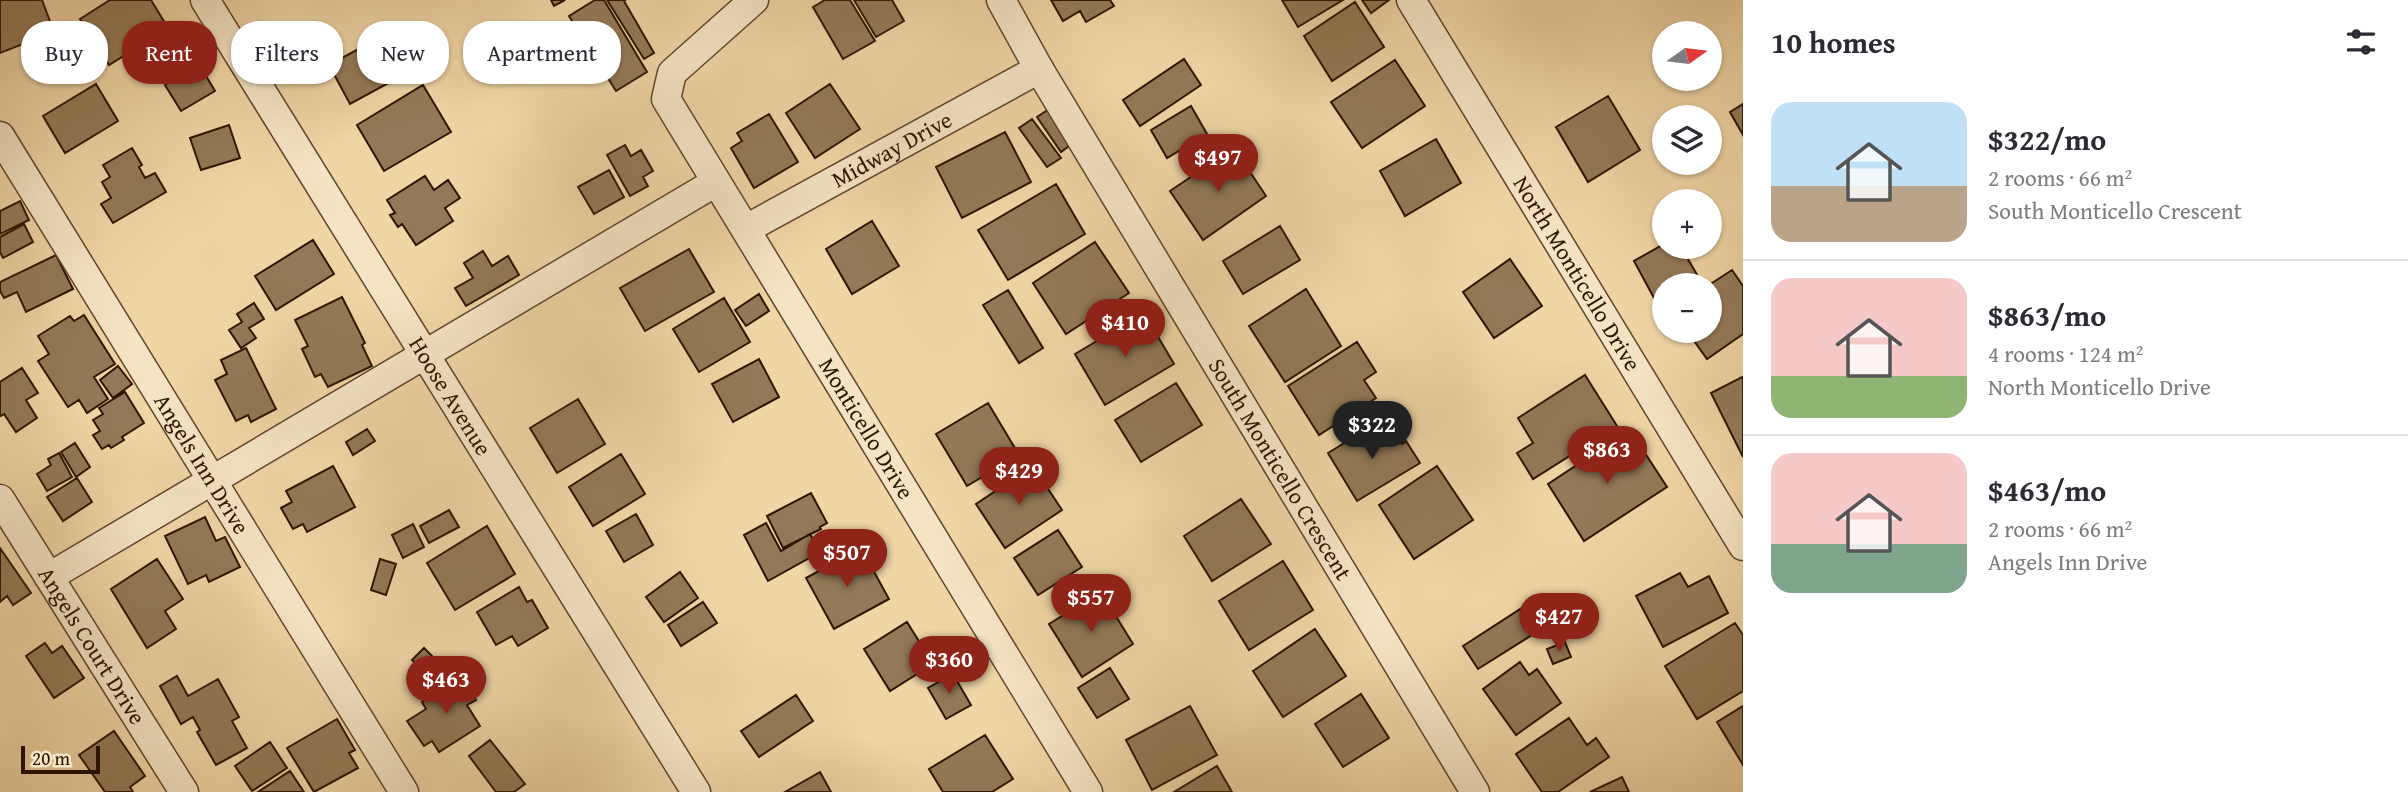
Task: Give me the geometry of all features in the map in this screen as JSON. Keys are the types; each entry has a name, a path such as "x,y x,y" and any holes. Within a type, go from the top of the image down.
{"street":[{"name":"Hoose Avenue","path":"205,0 696,792"},
{"name":"Monticello Drive","path":"754,0 672,73 666,99 1088,792"},
{"name":"South Monticello Crescent","path":"1001,0 1039,69 1475,792"},
{"name":"North Monticello Drive","path":"1411,0 1739,529"},
{"name":"Midway Drive","path":"746,229 1039,69"},
{"name":"Angels Inn Drive","path":"0,136 404,792"},
{"path":"49,578 716,182"},
{"name":"Angels Court Drive","path":"0,499 184,792"}],"building":[{"path":"0,0 42,0 50,21 21,21 21,45 0,53"},
{"path":"110,0 151,0 164,21 122,21 122,57 109,65 108,21 80,19"},
{"path":"551,0 565,0 554,6"},
{"path":"595,0 604,0 617,21 572,21 569,16"},
{"path":"607,0 626,0 624,1 654,53 644,59"},
{"path":"825,0 850,0 875,41 843,59 813,7"},
{"path":"854,0 892,0 904,21 876,37"},
{"path":"1051,0 1110,0 1114,6 1086,22 1080,11 1063,21"},
{"path":"1282,0 1343,0 1298,27"},
{"path":"1362,0 1389,0 1371,13"},
{"path":"1355,2 1384,47 1332,81 1304,36"},
{"path":"621,28 647,72 616,91 612,84 621,84"},
{"path":"357,50 357,84 387,84 350,104 339,84 343,84 343,57"},
{"path":"1184,59 1201,85 1140,126 1123,100"},
{"path":"1395,60 1425,106 1362,148 1331,102"},
{"path":"96,84 118,121 65,153 43,116"},
{"path":"211,84 215,91 181,111 165,85"},
{"path":"830,84 860,129 815,158 786,113"},
{"path":"423,85 451,132 384,171 357,125"},
{"path":"1608,96 1640,150 1588,182 1556,127"},
{"path":"1743,104 1743,135 1730,112"},
{"path":"1191,106 1207,134 1167,158 1151,130"},
{"path":"1049,109 1073,143 1061,152 1037,117"},
{"path":"769,114 798,162 754,188 731,148 742,141 737,133"},
{"path":"1032,119 1061,158 1047,167 1019,128"},
{"path":"229,125 240,158 201,170 190,138"},
{"path":"1005,132 1031,182 962,218 936,167"},
{"path":"1436,139 1461,183 1405,216 1380,171"},
{"path":"625,145 631,156 641,150 653,171 643,177 648,186 630,196 607,155"},
{"path":"132,148 142,165 139,167 145,178 155,173 166,192 113,223 101,204 111,198 102,182 110,177 103,165"},
{"path":"1234,148 1266,196 1203,240 1170,191"},
{"path":"609,170 624,197 594,214 578,187"},
{"path":"425,176 434,190 448,180 460,198 445,208 453,221 416,245 402,224 398,227 390,215 395,213 387,200"},
{"path":"1056,184 1085,234 1008,280 978,230"},
{"path":"20,201 29,220 0,234 0,211"},
{"path":"872,221 899,266 852,294 826,249"},
{"path":"24,224 33,242 3,258 0,252 0,237"},
{"path":"1280,226 1300,260 1243,294 1223,261"},
{"path":"313,240 334,274 276,310 255,276"},
{"path":"1095,242 1129,293 1066,334 1033,283"},
{"path":"689,249 714,292 645,331 620,288"},
{"path":"483,251 492,266 508,256 519,275 466,306 455,288 473,278 464,263"},
{"path":"1652,251 1652,259 1688,259 1696,273 1652,273 1652,294 1634,261"},
{"path":"56,255 73,289 26,312 17,292 4,298 0,291 0,282"},
{"path":"1510,259 1542,306 1494,338 1463,292"},
{"path":"1732,270 1743,286 1743,334 1707,359 1696,343 1722,343 1722,277"},
{"path":"1306,289 1341,346 1285,382 1249,326"},
{"path":"1008,290 1043,348 1019,363 983,305"},
{"path":"759,294 769,311 746,326 735,310"},
{"path":"342,297 365,343 362,345 372,366 328,387 321,374 315,377 302,349 308,346 295,320"},
{"path":"724,298 750,342 699,372 673,329"},
{"path":"254,303 264,319 249,328 256,338 241,348 229,330 242,322 237,314"},
{"path":"1144,313 1174,364 1105,405 1075,354"},
{"path":"84,315 115,364 94,377 108,399 87,413 79,400 68,407 38,361 49,354 38,336 70,316 74,321"},
{"path":"1357,342 1376,372 1364,380 1376,398 1319,435 1288,386"},
{"path":"246,348 276,409 251,422 248,415 236,421 215,380 227,374 221,360"},
{"path":"759,359 779,397 733,422 712,384"},
{"path":"118,366 132,384 113,398 100,380"},
{"path":"22,368 38,393 26,400 37,418 16,432 4,414 0,415 0,382"},
{"path":"1585,375 1617,426 1533,479 1517,453 1533,443 1518,418"},
{"path":"1742,377 1743,379 1743,457 1711,393"},
{"path":"1176,383 1202,425 1141,462 1115,420"},
{"path":"125,392 144,423 122,437 124,440 111,448 109,445 102,449 93,435 100,431 93,420 103,414 99,408"},
{"path":"578,399 605,444 557,473 530,428"},
{"path":"988,403 1019,455 967,486 936,434"},
{"path":"1377,423 1386,437 1394,432 1402,444 1406,441 1420,463 1357,501 1328,453"},
{"path":"367,429 375,441 353,455 346,442"},
{"path":"1630,430 1667,487 1584,541 1548,484"},
{"path":"75,443 90,467 76,477 61,452"},
{"path":"59,453 72,477 47,491 37,474 51,465 48,459"},
{"path":"621,454 645,494 593,526 569,487"},
{"path":"333,466 355,507 307,532 303,524 293,529 281,508 292,502 286,491"},
{"path":"1033,466 1062,510 1005,548 976,504"},
{"path":"1437,466 1473,520 1414,559 1379,505"},
{"path":"77,478 92,502 63,521 47,497"},
{"path":"811,493 827,523 820,527 821,529 783,548 767,516"},
{"path":"1241,499 1271,544 1212,581 1184,536"},
{"path":"449,510 459,527 429,543 420,526"},
{"path":"636,514 653,545 624,562 606,531"},
{"path":"205,517 216,541 225,537 240,567 209,582 206,575 188,584 165,536"},
{"path":"766,523 781,551 810,534 820,552 768,581 744,535"},
{"path":"413,524 424,547 403,558 392,535"},
{"path":"487,526 515,574 455,610 427,563"},
{"path":"1058,530 1082,567 1038,595 1014,558"},
{"path":"0,548 31,593 13,605 7,596 0,602"},
{"path":"861,548 889,599 834,629 806,578"},
{"path":"157,559 183,599 165,611 176,629 147,648 111,589"},
{"path":"380,559 396,564 386,595 371,590"},
{"path":"1283,561 1313,610 1249,650 1219,601"},
{"path":"680,572 698,598 664,622 646,597"},
{"path":"1680,573 1688,587 1709,576 1728,613 1663,647 1636,596"},
{"path":"519,587 527,602 532,600 548,628 518,646 512,636 496,645 477,612"},
{"path":"1101,592 1133,644 1082,677 1049,624"},
{"path":"703,602 717,623 681,646 668,625"},
{"path":"1528,604 1543,628 1478,669 1463,646"},
{"path":"907,622 933,664 890,691 864,649"},
{"path":"1735,623 1743,635 1743,691 1697,719 1665,666"},
{"path":"1315,629 1346,676 1283,717 1253,671"},
{"path":"1565,642 1571,657 1553,664 1547,649"},
{"path":"45,643 52,653 62,646 84,678 54,698 26,656"},
{"path":"424,648 436,660 425,672 412,660"},
{"path":"1520,662 1529,675 1537,669 1561,703 1516,735 1483,689"},
{"path":"1110,668 1129,699 1097,718 1078,688"},
{"path":"953,674 971,705 946,719 928,688"},
{"path":"177,676 188,696 218,679 239,717 232,721 247,748 216,765 197,732 200,730 193,717 181,724 160,686"},
{"path":"462,676 476,700 467,705 480,726 439,752 432,741 424,746 407,721 426,709 422,702"},
{"path":"1361,694 1389,738 1343,767 1315,724"},
{"path":"796,695 813,721 759,757 741,731"},
{"path":"1190,706 1217,755 1152,790 1126,740"},
{"path":"1743,706 1743,765 1717,722"},
{"path":"1569,718 1587,745 1596,738 1609,757 1558,792 1542,792 1516,754"},
{"path":"337,719 355,750 349,753 358,768 314,792 287,748"},
{"path":"114,731 145,776 130,787 133,792 105,792 79,755"},
{"path":"985,735 1013,779 992,792 943,792 929,769"},
{"path":"490,740 525,784 514,792 496,792 469,756"},
{"path":"270,742 287,768 252,791 235,766"},
{"path":"1217,766 1232,792 1174,792"},
{"path":"290,771 304,792 258,792"},
{"path":"820,772 831,792 785,792"},
{"path":"1622,777 1629,792 1590,792"}]}
